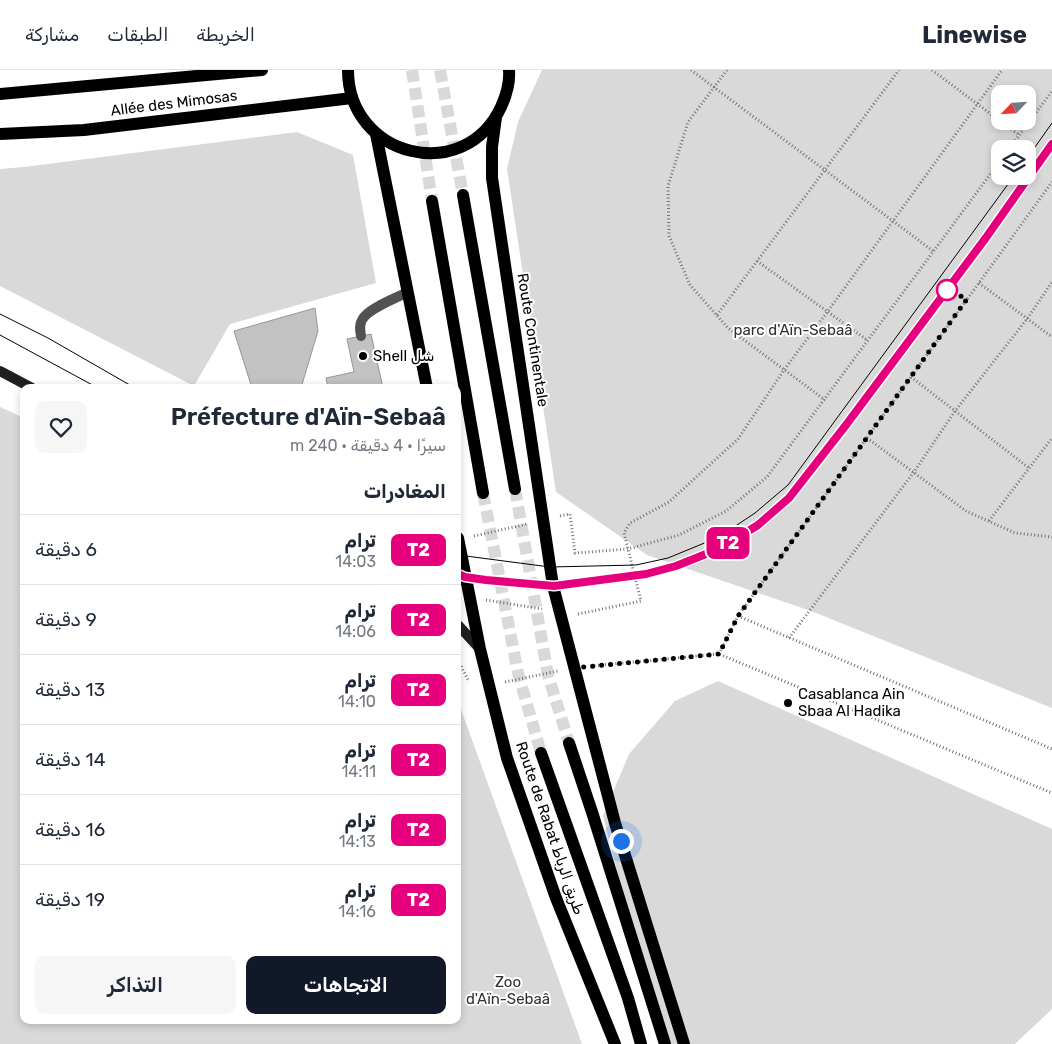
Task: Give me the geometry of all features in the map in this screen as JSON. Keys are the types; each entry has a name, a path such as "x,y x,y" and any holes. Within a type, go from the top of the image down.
{"main road":[{"name":"Allée des Mimosas","path":"0,94 262,70"},
{"path":"348,70 352,98 361,118 376,134 392,145 410,152 430,154 450,151 468,144 484,132 496,117 506,98 509,70"},
{"name":"Allée des Mimosas","path":"0,134 84,130 352,98"},
{"name":"Route Continentale","path":"496,117 492,147 492,178 550,567 574,668"},
{"path":"376,134 426,384"},
{"path":"463,195 515,490"},
{"path":"432,201 483,493"},
{"path":"0,371 24,384"},
{"path":"461,554 480,649"},
{"name":"Route de Rabat طريق الرباط","path":"461,628 480,649 507,758 556,898 615,1044"},
{"path":"574,668 615,823 684,1044"},
{"path":"569,743 665,1044"},
{"path":"541,753 628,998 641,1044"}],"lane":[{"path":"361,336 360,326 363,317 370,311 408,292"}],"path":[{"path":"690,70 934,251"},
{"path":"727,70 688,122 668,186 669,236 690,285 728,328 825,400"},
{"path":"717,316 899,70"},
{"path":"932,70 991,114"},
{"path":"628,549 624,533 630,523 669,502 738,439 784,370 1002,70"},
{"path":"1015,140 1052,91"},
{"path":"1012,130 1019,135"},
{"path":"461,538 570,514 575,553 628,549 679,535 726,510 767,477 991,173"},
{"path":"719,654 738,616 1052,182"},
{"path":"758,261 867,340"},
{"path":"790,638 914,472 955,411 1027,319 1052,282"},
{"path":"979,283 1052,338"},
{"path":"910,377 1029,468"},
{"path":"867,438 966,511 1015,533 1052,537"},
{"path":"989,521 1052,438"},
{"path":"738,616 1052,749"},
{"path":"461,666 473,689 574,668 719,654 1052,794"}],"green space":[{"name":"parc d'Aïn-Sebaâ","path":"542,70 1052,70 1052,708 811,611 647,555 556,492 507,169 518,122"},
{"path":"297,132 353,155 376,283 230,324 195,384 190,384 0,286 0,169"},
{"name":"Zoo d'Aïn-Sebaâ","path":"0,407 20,416 20,1024 461,1024 461,709 582,1044 0,1044"},
{"path":"718,681 1052,829 1052,1009 1015,1044 661,1044 603,816 629,754 675,701"}],"building":[{"path":"315,308 318,331 302,384 251,384 234,331"},
{"name":"Shell شل","path":"371,334 382,384 327,384 326,378 354,372 347,339"}],"tunnel":[{"path":"412,70 432,201"},
{"path":"440,70 463,195"},
{"path":"515,489 548,675 569,743"},
{"path":"483,493 518,673 541,753"}],"tram line":[{"path":"1036,146 1052,123"},
{"path":"461,575 486,580 553,586 646,573 676,566 721,548 758,525 789,498 846,425 985,239 1052,144"},
{"name":"T2","path":"461,575 486,580 554,586 646,574 676,566 721,548 758,525 789,498 846,425 985,239 1052,144"},
{"path":"461,555 550,567 636,565 668,558 719,537 755,513 788,485 1007,185"},
{"path":"0,314 48,338 128,384"},
{"path":"0,335 91,384"}],"place":[{"name":"Shell شل","path":"363,356"},
{"name":"Casablanca Ain Sbaa Al Hadika","path":"788,703"}],"route":[{"path":"621,841 574,668 719,654 738,616 967,299 947,290"}]}
